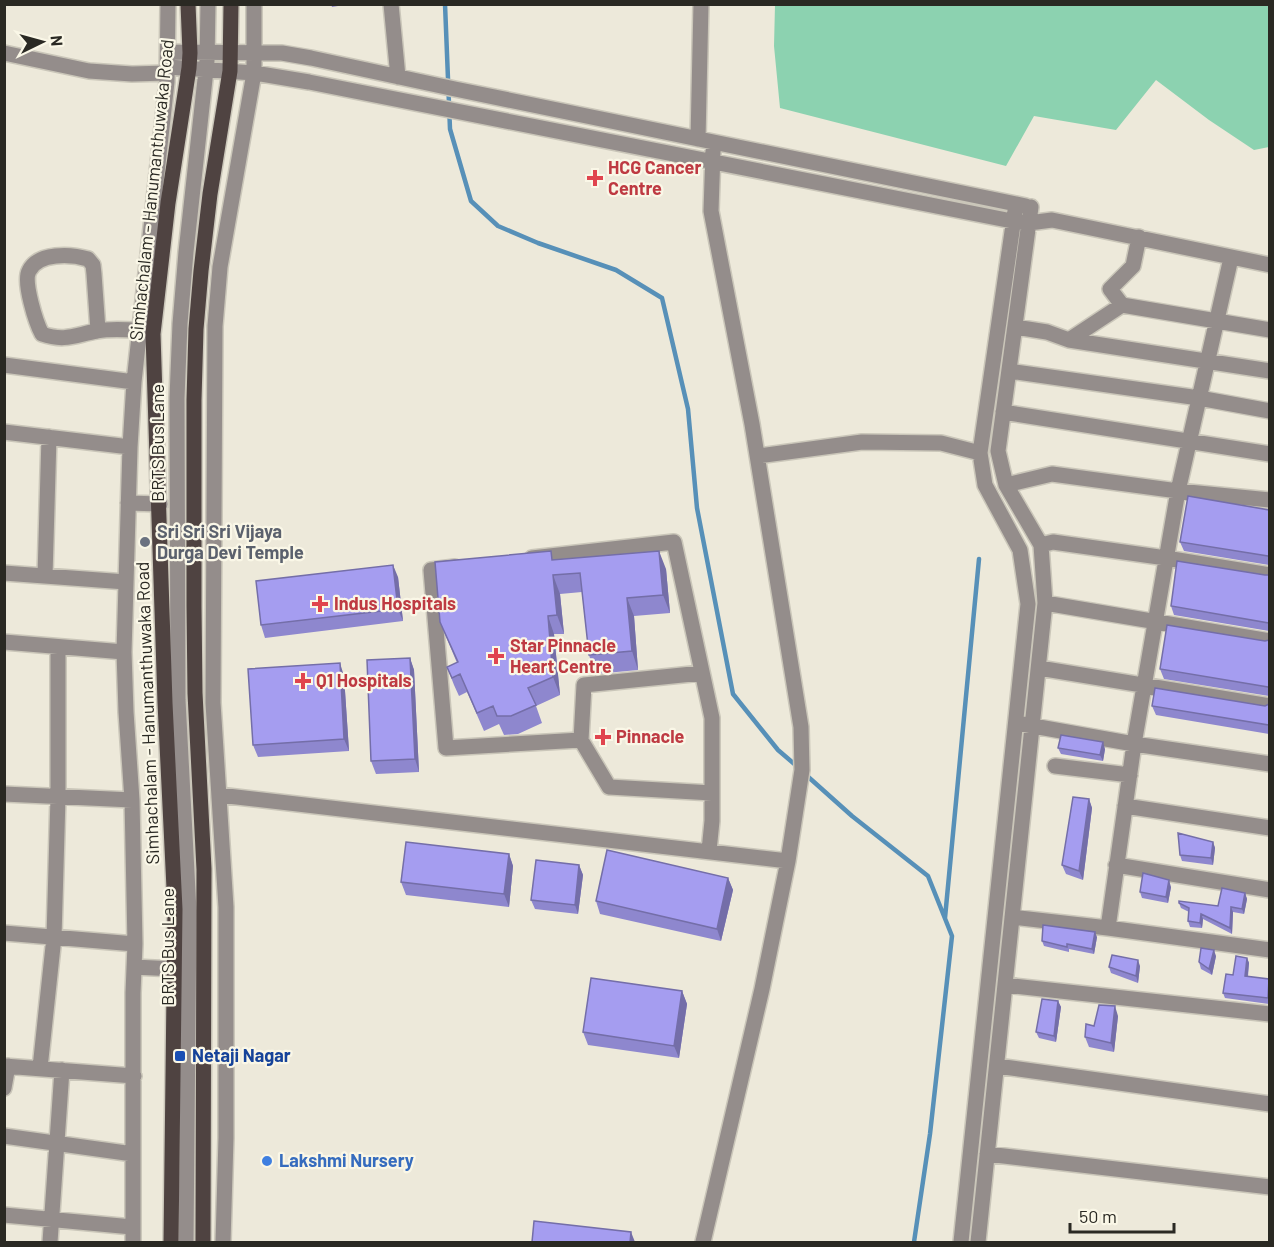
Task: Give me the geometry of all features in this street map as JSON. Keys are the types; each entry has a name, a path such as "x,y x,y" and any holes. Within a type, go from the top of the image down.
{"main road":[{"name":"Simhachalam - Hanumanthuwaka Road","path":"171,1242 175,909 165,704 153,334 168,202 190,61 188,4"},
{"path":"203,1242 204,869 195,661 194,400 196,329 201,271 210,194 230,71 231,4"}],"street":[{"path":"4,1215 52,1220 132,1235 135,944 132,800 124,652 128,503 134,381 168,64 168,4"},
{"name":"BRTS Bus Lane","path":"186,1242 189,911 178,700 177,398 186,252 208,53 208,4"},
{"path":"223,1242 226,1138 226,907 213,703 215,326 220,267 254,73 254,4"},
{"path":"391,4 398,77"},
{"path":"698,139 701,4"},
{"path":"4,53 89,71 132,74 168,64 190,61 208,53 282,54 311,58 1031,207 1052,220"},
{"path":"190,61 206,70 254,73 1012,220 1029,223 1052,220 1269,265"},
{"path":"703,1242 762,989 788,861 802,774 803,747 758,456 711,210 714,142"},
{"path":"961,1242 1028,604 1020,550 985,485 980,453 1016,204"},
{"path":"978,1242 1045,603 1041,545 1006,485 998,452 1031,207"},
{"path":"1139,237 1133,266 1110,289 1122,304 1269,330"},
{"path":"98,330 93,265 88,259 80,256 47,257 36,262 29,270 27,278 37,324 42,334 53,338 70,338 98,330 140,330"},
{"path":"1107,928 1134,744 1178,491 1232,258"},
{"path":"1069,340 1122,304"},
{"path":"1015,327 1047,332 1069,340 1269,371"},
{"path":"4,365 134,381"},
{"path":"1009,371 1199,398 1269,411"},
{"path":"1003,412 1269,454"},
{"path":"4,432 130,447"},
{"path":"45,576 49,437"},
{"path":"758,456 862,442 940,443 980,453"},
{"path":"1006,485 1052,474 1178,491 1269,500"},
{"path":"128,503 160,504"},
{"path":"512,561 674,542 712,718 712,821 709,852"},
{"path":"1041,545 1053,542 1269,575"},
{"path":"466,566 431,570 446,748 581,740"},
{"path":"4,573 126,582"},
{"path":"1045,603 1269,641"},
{"path":"4,642 124,652"},
{"path":"40,1068 54,937 58,797 58,647"},
{"path":"1038,668 1269,706"},
{"path":"702,673 584,685 581,740 609,787 712,793"},
{"path":"1016,723 1134,744 1269,764"},
{"path":"1055,765 1130,775"},
{"path":"4,794 132,800"},
{"path":"219,795 788,861"},
{"path":"1125,806 1269,828"},
{"path":"1116,865 1269,890"},
{"path":"1012,917 1269,951"},
{"path":"4,933 135,944"},
{"path":"134,967 175,969"},
{"path":"1005,985 1269,1014"},
{"path":"4,1088 6,1066 134,1076"},
{"path":"997,1066 1269,1104"},
{"path":"50,1242 62,1070"},
{"path":"4,1136 133,1154"},
{"path":"987,1154 1269,1186"}],"green space":[{"path":"775,5 1269,5 1269,147 1254,150 1156,80 1116,130 1034,116 1006,166 780,108 774,46"}],"building":[{"path":"1188,496 1269,510 1269,557 1180,542"},
{"path":"551,551 552,560 659,551 663,595 627,598 632,651 589,655 580,573 553,575 557,615 548,616 553,677 528,688 536,705 511,716 497,716 493,706 477,713 460,674 452,678 447,667 458,662 440,622 435,562"},
{"path":"1177,561 1269,575 1269,623 1171,606"},
{"path":"393,565 398,609 261,625 256,581"},
{"path":"1167,625 1269,640 1269,688 1160,669"},
{"path":"410,658 415,759 371,761 367,660"},
{"path":"340,663 344,739 253,745 248,669"},
{"path":"1155,688 1265,706 1269,704 1269,725 1152,706"},
{"path":"1061,735 1103,742 1100,755 1058,748"},
{"path":"1073,797 1089,799 1079,871 1062,865"},
{"path":"1178,833 1213,842 1211,858 1180,855"},
{"path":"406,842 509,854 504,894 401,882"},
{"path":"607,850 728,878 717,929 596,901"},
{"path":"536,860 579,865 575,905 531,900"},
{"path":"1143,873 1169,880 1166,897 1140,892"},
{"path":"1222,888 1245,893 1242,909 1231,907 1230,928 1201,914 1200,923 1188,921 1189,908 1179,901 1218,906"},
{"path":"1043,925 1095,932 1092,949 1067,944 1067,947 1042,941"},
{"path":"1201,948 1214,950 1209,969 1199,962"},
{"path":"1112,955 1138,960 1136,976 1109,967"},
{"path":"1236,956 1247,958 1245,976 1269,979 1268,998 1223,993 1226,974 1233,975"},
{"path":"591,978 682,991 674,1046 583,1032"},
{"path":"1042,999 1058,1001 1054,1036 1036,1032"},
{"path":"1099,1005 1115,1006 1111,1043 1085,1037 1086,1024 1094,1026"},
{"path":"534,1221 631,1232 630,1242 532,1242"}],"waterway":[{"path":"445,4 450,129 471,201 498,226 538,243 616,270 662,298 688,409 697,508 733,694 778,750 799,768"},
{"path":"945,918 979,559"},
{"path":"805,774 852,816 928,876 952,936 930,1134 914,1242"}],"place":[{"name":"HCG Cancer Centre","path":"595,178"},
{"name":"Sri Sri Sri Vijaya Durga Devi Temple","path":"145,542"},
{"name":"Indus Hospitals","path":"320,604"},
{"name":"Star Pinnacle Heart Centre","path":"496,656"},
{"name":"Q1 Hospitals","path":"303,681"},
{"name":"Pinnacle","path":"603,737"},
{"name":"Netaji Nagar","path":"180,1056"},
{"name":"Lakshmi Nursery","path":"267,1161"}]}
